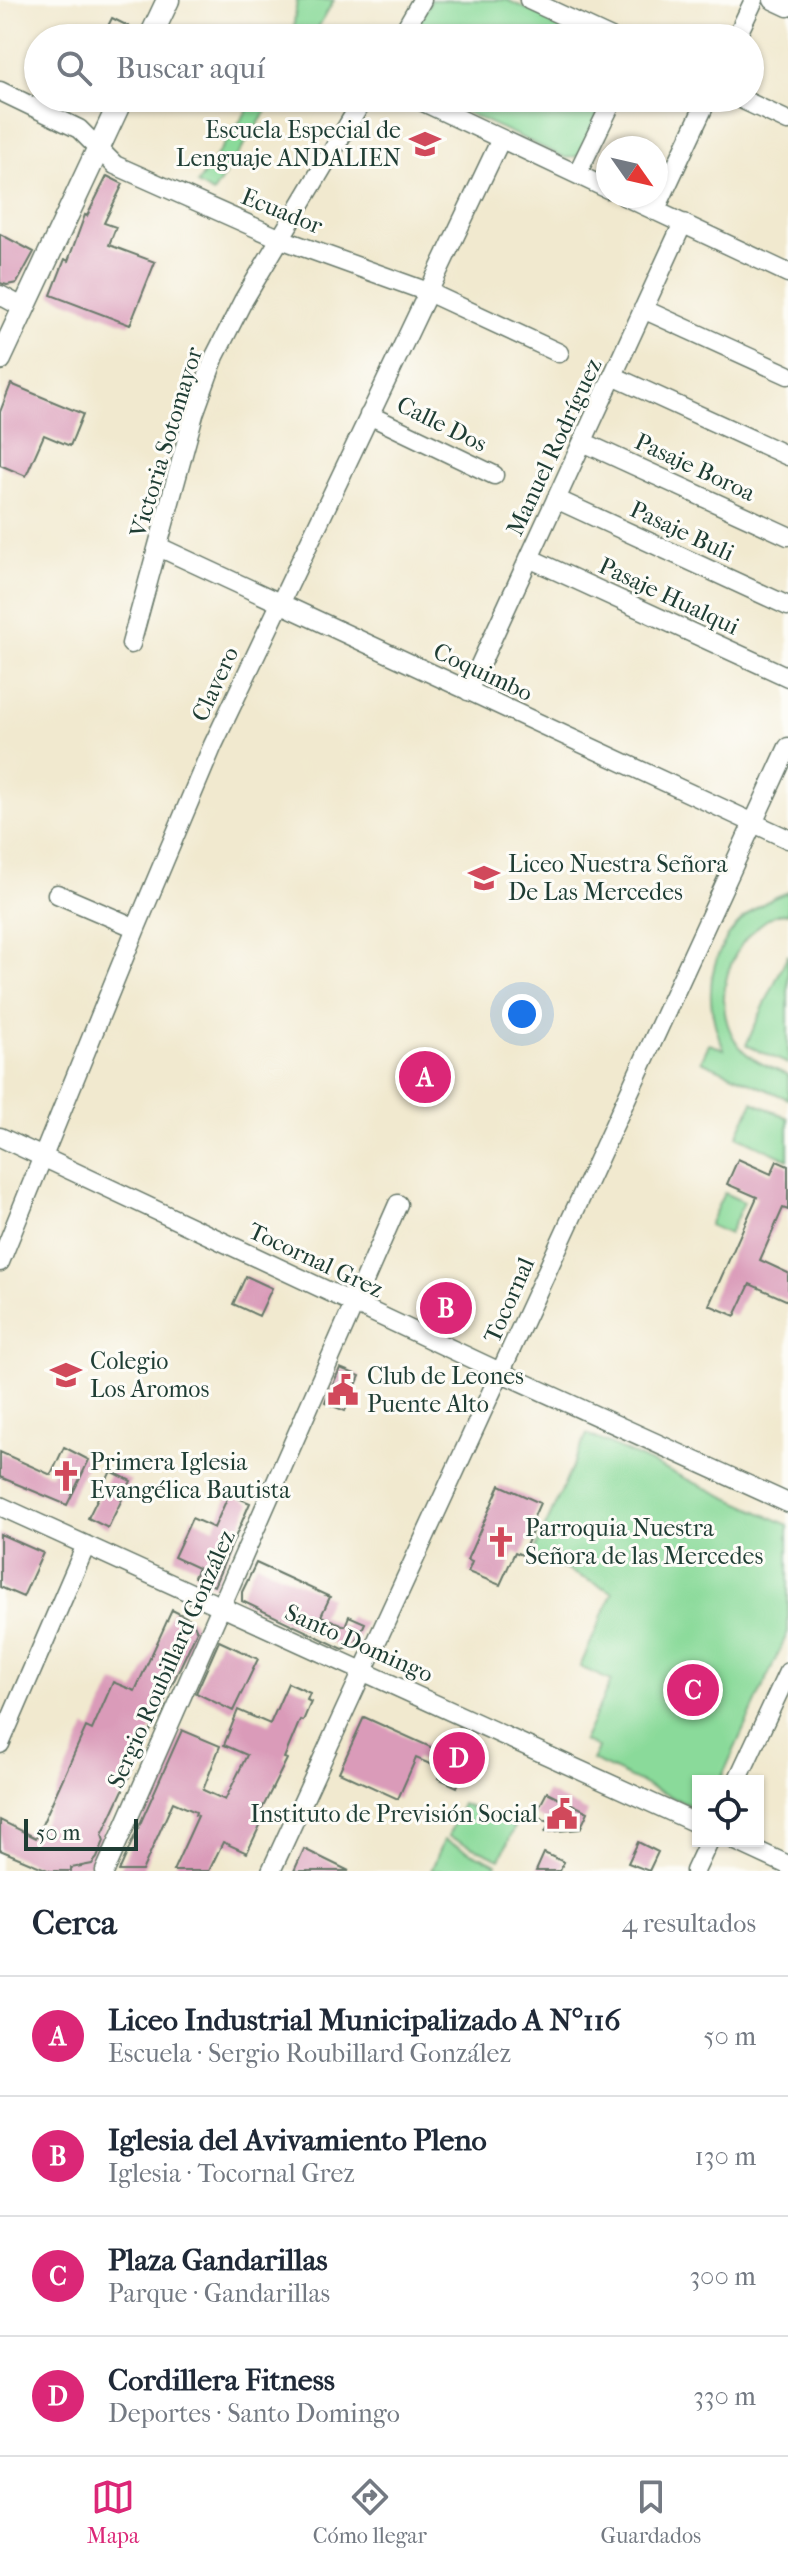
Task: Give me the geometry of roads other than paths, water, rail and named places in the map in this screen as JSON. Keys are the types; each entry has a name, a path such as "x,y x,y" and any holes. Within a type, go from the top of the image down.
{"main road":[{"path":"157,24 168,0"},
{"path":"0,359 116,112"}],"street":[{"path":"408,24 422,0"},
{"path":"529,0 581,24"},
{"path":"743,24 754,0"},
{"path":"773,0 788,7"},
{"name":"Ecuador","path":"0,91 24,103"},
{"path":"764,110 788,121"},
{"name":"Ecuador","path":"44,112 79,129 115,165 281,239 428,292 559,353"},
{"name":"Victoria Sotomayor","path":"131,644 204,385 229,328 356,112"},
{"path":"444,112 596,183"},
{"path":"577,174 607,112"},
{"path":"655,211 701,112"},
{"name":"Clavero","path":"0,1262 213,745 501,139"},
{"path":"649,208 788,273"},
{"name":"Manuel Rodríguez","path":"468,691 683,223"},
{"path":"0,295 24,308"},
{"path":"643,309 788,375"},
{"path":"613,376 788,456"},
{"name":"Calle Dos","path":"369,415 494,475"},
{"name":"Pasaje Boroa","path":"583,442 788,536"},
{"name":"Pasaje Buli","path":"556,499 788,606"},
{"name":"Coquimbo","path":"159,547 788,839"},
{"name":"Pasaje Hualqui","path":"529,558 788,677"},
{"name":"Tocornal","path":"271,1871 788,747"},
{"path":"57,894 136,928"},
{"name":"Tocornal Grez","path":"0,1137 353,1304 788,1503"},
{"name":"Sergio Roubillard González","path":"105,1871 398,1204"},
{"name":"Santo Domingo","path":"0,1506 692,1821"},
{"path":"0,1744 86,1545"},
{"path":"740,1775 788,1672"},
{"path":"695,1871 706,1847"},
{"path":"749,1847 788,1865"}],"place":[{"name":"Escuela Especial de Lenguaje ANDALIEN","path":"425,144"},
{"name":"Liceo Nuestra Señora De Las Mercedes","path":"484,878"},
{"name":"Liceo Industrial Municipalizado A N°116","path":"425,1077"},
{"name":"Iglesia del Avivamiento Pleno","path":"446,1308"},
{"name":"Colegio Los Aromos","path":"66,1375"},
{"name":"Club de Leones Puente Alto","path":"343,1390"},
{"name":"Primera Iglesia Evangélica Bautista","path":"66,1476"},
{"name":"Parroquia Nuestra Señora de las Mercedes","path":"501,1542"},
{"name":"Plaza Gandarillas","path":"693,1690"},
{"name":"Cordillera Fitness","path":"459,1758"},
{"name":"Instituto de Previsión Social","path":"562,1814"}]}
